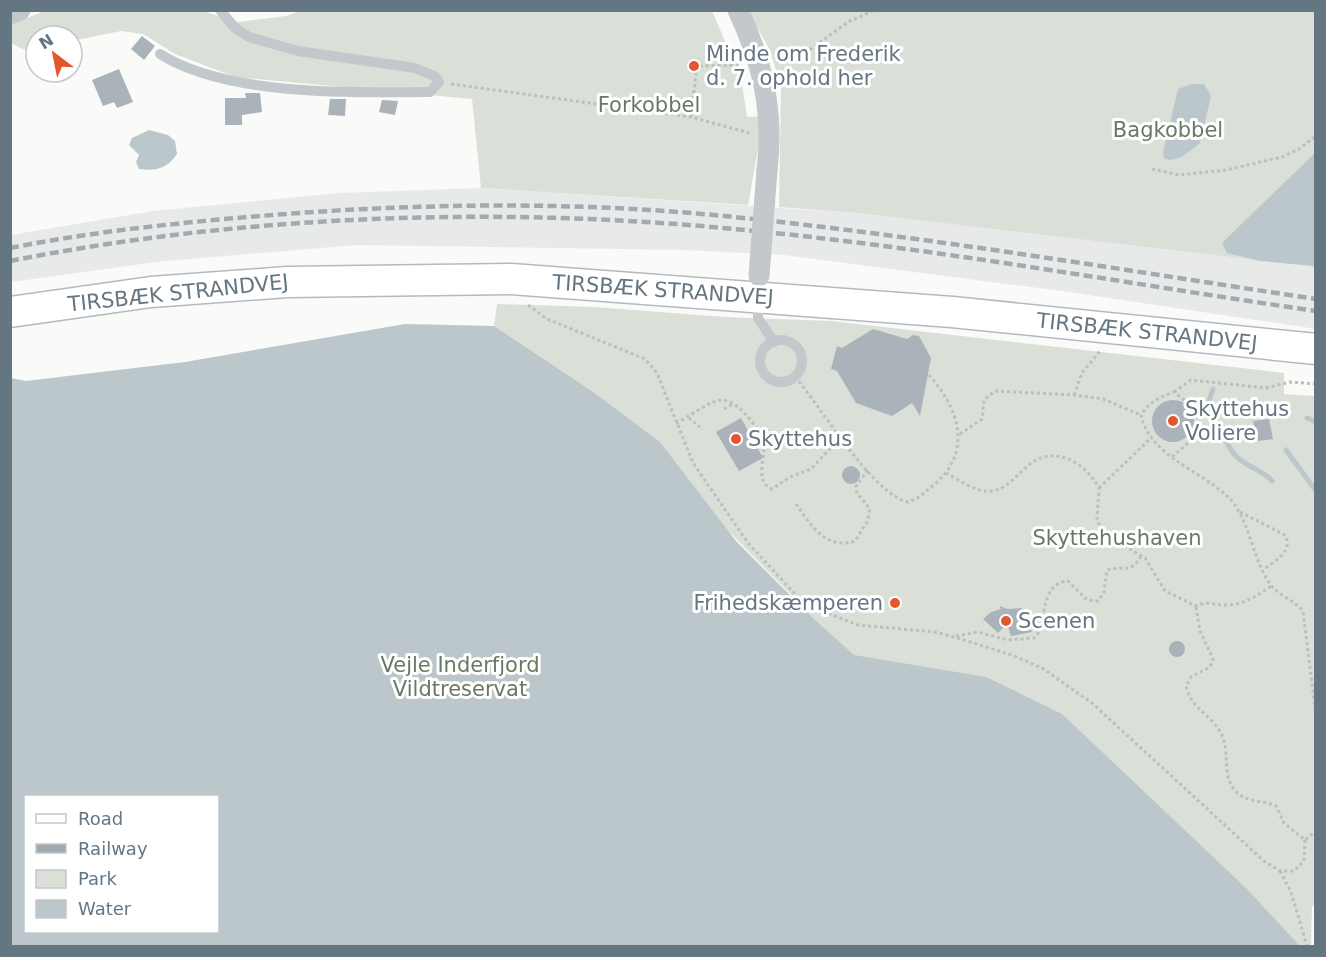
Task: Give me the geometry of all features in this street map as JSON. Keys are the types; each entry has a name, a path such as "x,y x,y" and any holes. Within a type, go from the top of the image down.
{"street":[{"path":"10,14 20,10"},
{"path":"738,10 761,65 769,100 771,139 758,286"},
{"name":"TIRSBÆK STRANDVEJ","path":"10,312 151,292 287,282 511,279 758,286 1122,329 1316,349"}],"lane":[{"path":"160,54 176,64 200,73 276,87 430,92 439,82 436,77 415,68 298,51 249,37 235,28 220,10"},
{"path":"758,286 758,318 774,342"},
{"path":"787,341 798,349 801,367 795,377 779,382 766,376 761,357 768,345 787,341"}],"path":[{"path":"691,117 698,66 761,65 797,59 848,22 875,10"},
{"path":"439,82 691,117 771,139"},
{"path":"1152,169 1179,175 1226,170 1282,157 1299,149 1316,136"},
{"path":"511,279 524,302 547,319 645,359 657,374 693,463 732,522 796,595 820,610 858,625 935,632 1012,655 1057,677 1092,703 1264,861 1280,871 1289,872 1300,867 1306,854 1305,840 1284,823 1276,806 1247,799 1238,794 1228,776 1220,731 1199,711 1188,695 1186,686 1188,679 1210,667 1213,659 1200,631 1196,606"},
{"path":"1074,395 1082,373 1122,329"},
{"path":"795,377 816,400 839,439 894,496 908,502 920,496 946,473 960,435 958,422 945,395 928,375"},
{"path":"1141,415 1160,397 1174,392 1191,380 1266,388 1290,382 1316,384"},
{"path":"960,435 982,419 985,396 994,391 1074,395 1103,399 1141,415 1151,438 1172,457 1228,496 1238,510 1271,586 1296,602 1303,611 1316,716"},
{"path":"1172,457 1192,440 1198,427 1196,409 1174,392"},
{"path":"676,423 689,418 711,403 721,400 735,404 762,440 764,452 761,467 764,483 772,489 790,477 811,469 839,439"},
{"path":"724,409 735,404"},
{"path":"689,418 700,428"},
{"path":"1151,438 1099,488 1096,516 1101,531 1112,540 1142,555 1165,591 1196,606 1208,602 1235,604 1271,586"},
{"path":"946,473 980,490 993,491 1006,485 1036,460 1059,456 1084,468 1099,488"},
{"path":"796,504 819,535 844,544 855,541 867,522 870,509 864,499 857,494 856,486 868,471"},
{"path":"1238,510 1251,520 1285,535 1288,540 1289,546 1281,556 1264,569"},
{"path":"954,637 978,632 1008,640 1034,638 1040,630 1043,608 1058,584 1068,581 1087,600 1098,601 1104,592 1107,570 1134,567 1142,555"},
{"path":"1305,840 1316,831"},
{"path":"1280,871 1291,892 1307,946"}],"shaded area":[{"path":"481,188 858,213 1315,267 1316,329 1069,292 784,255 685,250 357,245 164,261 11,282 11,235 153,211 340,193"}],"green space":[{"name":"Forkobbel","path":"47,10 202,11 238,22 286,16 302,10 712,11 741,78 747,117 764,116 748,205 481,188 472,99 235,77 175,54 143,34 121,31 84,39 84,24 24,24 24,50 11,43 10,25"},
{"name":"Bagkobbel","path":"748,11 1315,11 1315,267 858,213 779,207 781,87 770,50"},
{"name":"Vejle Inderfjord Vildtreservat","path":"497,304 594,307 725,317 831,321 1284,373 1284,394 1316,396 1316,901 1312,907 1311,946 1300,946 1268,912 11,946 10,384 805,609 589,389 494,326"}],"water":[{"path":"1192,84 1204,84 1211,96 1200,143 1183,156 1169,160 1164,158 1163,152 1178,89"},
{"path":"149,130 168,135 175,141 177,154 161,168 139,169 136,162 139,155 129,145 132,138"},
{"path":"1315,153 1315,266 1260,261 1227,253 1222,243"},
{"name":"Vejle Inderfjord Vildtreservat","path":"405,324 494,326 589,389 660,442 736,541 815,620 854,655 986,677 1062,714 1246,888 1300,946 11,946 11,378 26,381 185,362"}],"building":[{"path":"142,36 155,46 144,60 131,49"},
{"path":"119,69 133,102 117,108 114,102 103,106 92,80"},
{"path":"245,93 260,93 262,112 242,115 242,125 225,125 225,98 246,98"},
{"path":"330,99 346,99 345,116 328,115"},
{"path":"382,100 398,101 395,115 379,112"},
{"path":"873,329 907,339 913,335 919,336 931,358 920,416 912,403 892,416 856,403 837,371 831,369 837,346 842,348"},
{"name":"Skyttehus Voliere","path":"1173,400 1181,401 1188,406 1193,413 1193,429 1188,436 1181,441 1173,442 1165,441 1158,436 1153,429 1152,421 1153,413 1158,406 1165,401"},
{"name":"Skyttehus","path":"741,418 763,458 739,471 716,432"},
{"path":"1269,419 1273,439 1258,441 1253,421"},
{"path":"851,466 857,469 860,475 857,481 851,484 845,481 842,475 845,469"},
{"name":"Scenen","path":"999,606 1008,609 1023,608 1018,613 1024,616 1032,632 1011,636 1007,624 998,633 983,619 991,612 1001,609"},
{"path":"1177,641 1185,649 1177,657 1169,649"}],"waterway":[{"path":"1213,389 1208,404 1230,448 1238,458 1272,481"},
{"path":"1307,418 1316,422"},
{"path":"1286,450 1316,491"}],"railway":[{"path":"10,248 141,228 330,211 446,206 619,208 734,217 880,234 1316,299"},
{"path":"10,261 98,245 188,233 279,225 371,219 555,218 734,229 880,245 1316,311"}],"place":[{"name":"Minde om Frederik d. 7. ophold her","path":"694,66"},
{"name":"Skyttehus Voliere","path":"1173,421"},
{"name":"Skyttehus","path":"736,439"},
{"name":"Frihedskæmperen","path":"895,603"},
{"name":"Scenen","path":"1006,621"}],"park label":[{"name":"Skyttehushaven","path":"1117,538"}]}
